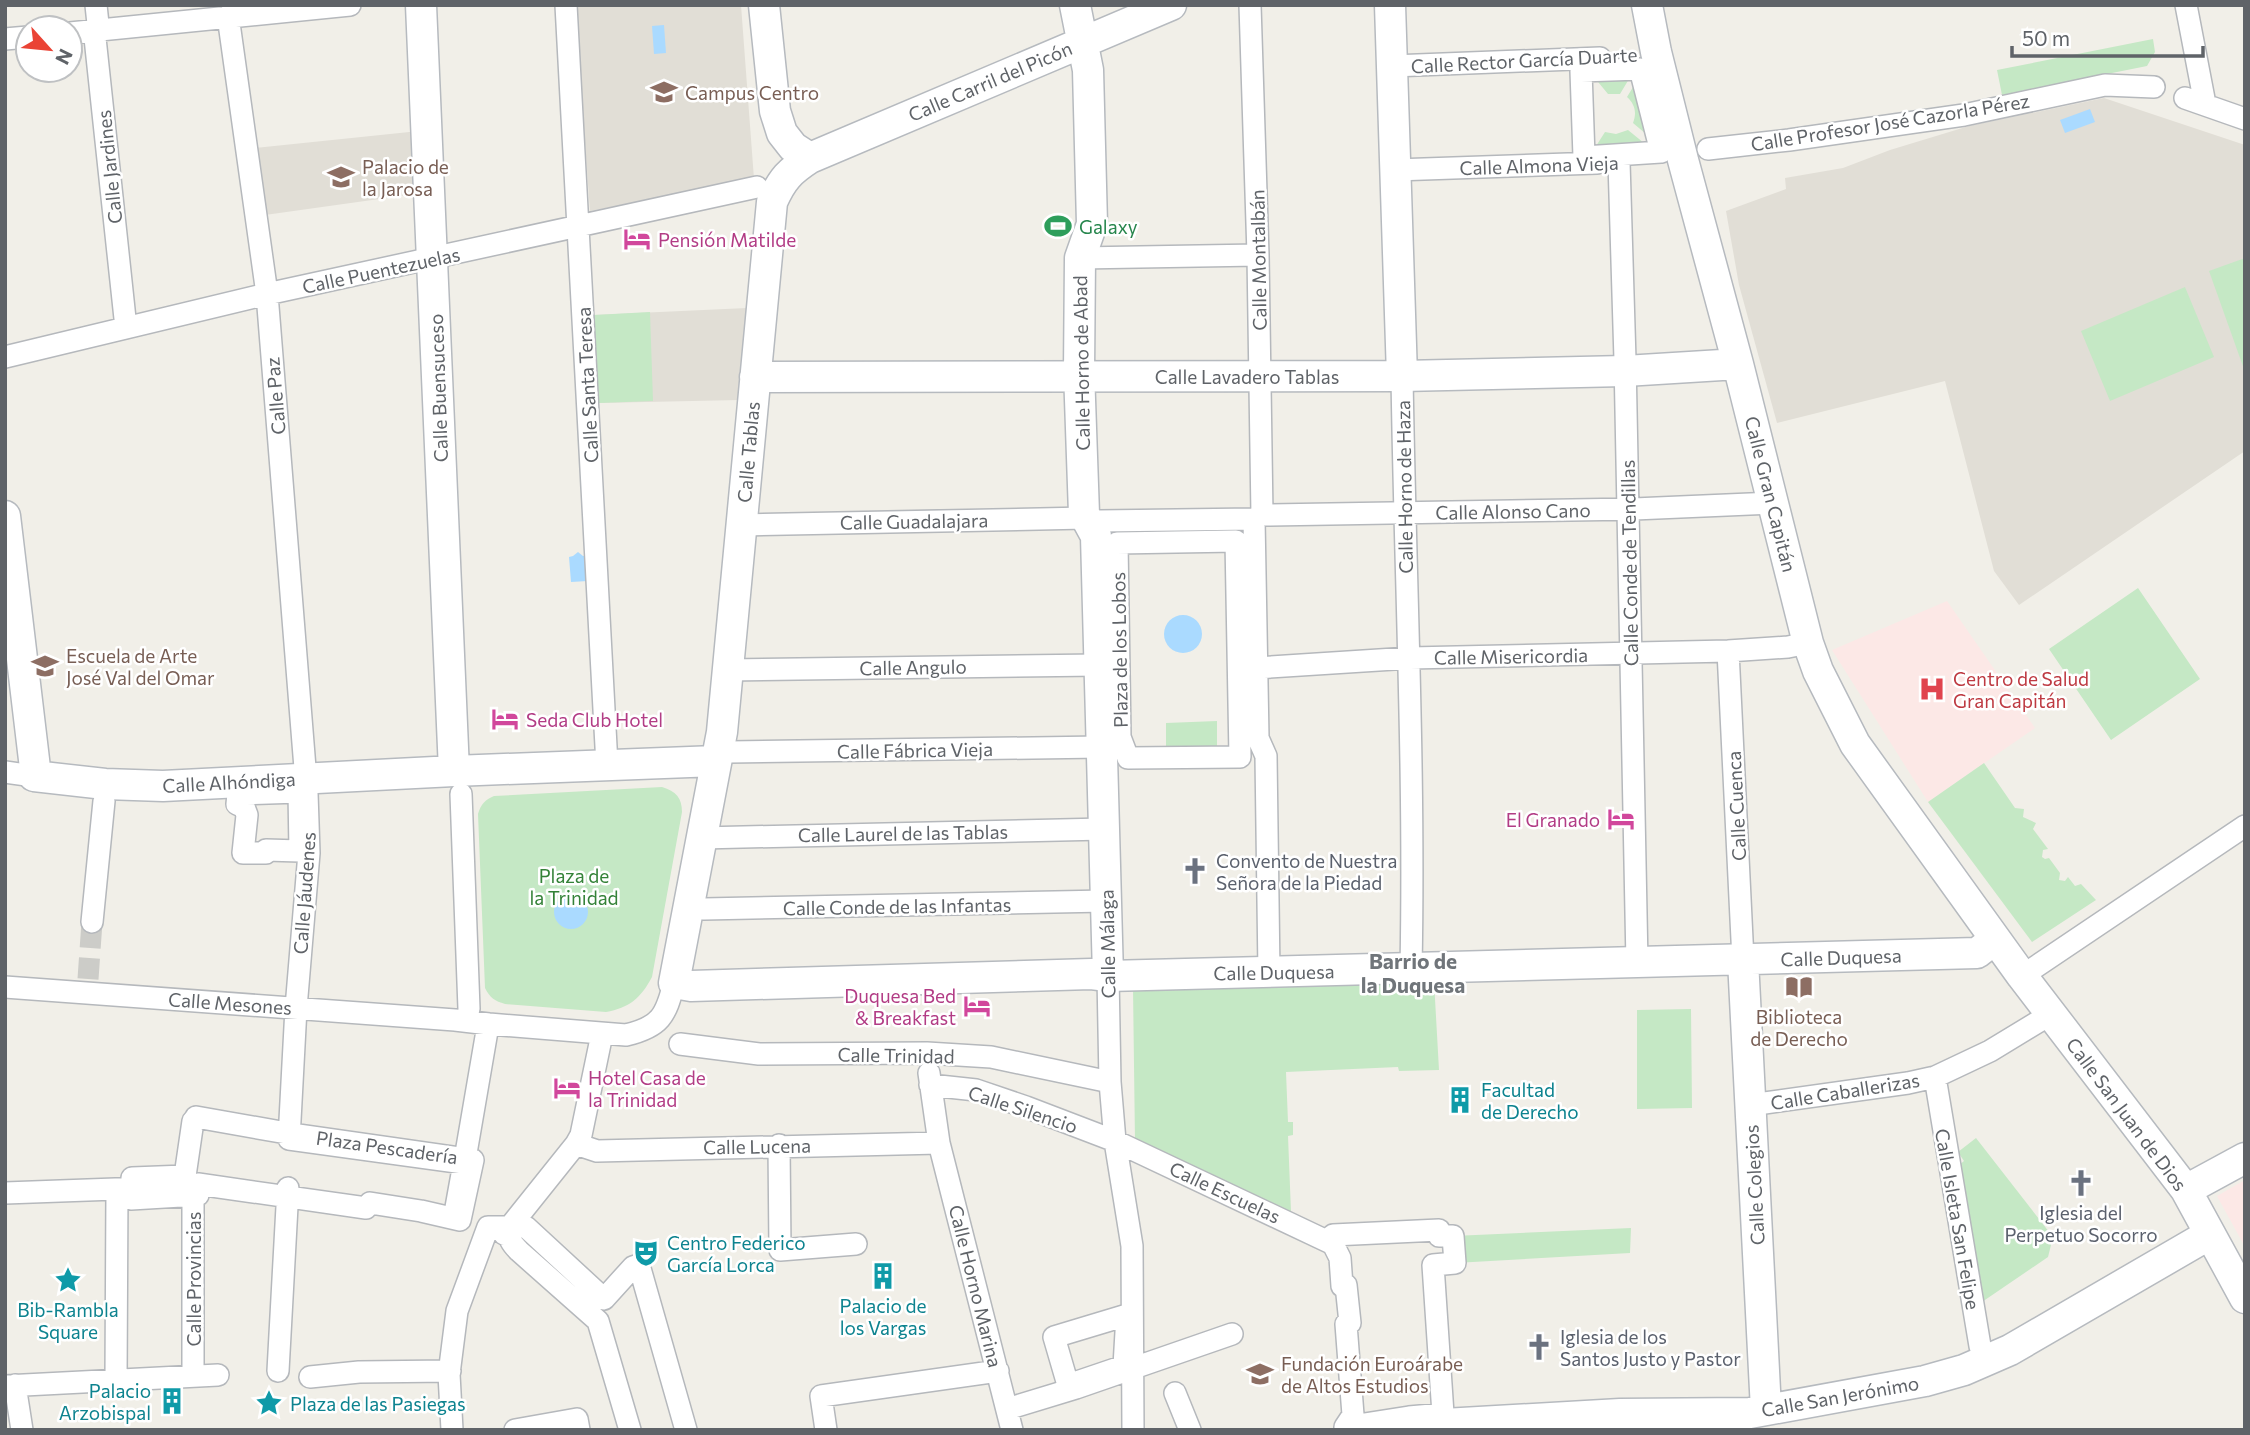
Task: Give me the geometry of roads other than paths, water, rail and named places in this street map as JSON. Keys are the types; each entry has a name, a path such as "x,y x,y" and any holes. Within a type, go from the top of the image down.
{"street":[{"name":"Calle Jardines","path":"96,5 98,24 95,38 126,328"},
{"path":"84,31 305,7 350,5"},
{"name":"Calle Buensuceso","path":"421,5 458,783"},
{"name":"Calle Santa Teresa","path":"566,5 607,765"},
{"path":"764,5 775,111 782,134 793,147 810,158"},
{"name":"Calle Horno de Abad","path":"1075,5 1088,70 1092,224 1080,258 1079,377 1088,523"},
{"name":"Calle Carril del Picón","path":"810,158 1171,5"},
{"name":"Calle Montalbán","path":"1250,5 1260,376 1258,517"},
{"name":"Calle Horno de Haza","path":"1390,5 1410,658 1411,968"},
{"name":"Calle Gran Capitán","path":"1647,5 1648,60 1696,154 1738,364 1808,643 1818,671 1855,744 1995,939"},
{"path":"2186,5 2205,104"},
{"name":"Calle Paz","path":"228,16 267,294 306,779"},
{"name":"Calle Rector García Duarte","path":"1392,66 1577,60 1641,55 1648,60"},
{"path":"1648,60 1661,152 1584,157 1581,71 1648,60"},
{"path":"1577,68 1580,161"},
{"name":"Calle Profesor José Cazorla Pérez","path":"1696,154 1964,115 2105,85 2154,87"},
{"path":"2185,98 2245,118"},
{"name":"Calle Almona Vieja","path":"1395,170 1619,162 1696,154"},
{"name":"Calle Tablas","path":"722,757 722,732 772,202 779,186 791,170 810,158"},
{"name":"Calle Conde de Tendillas","path":"1619,162 1637,963"},
{"name":"Calle Puentezuelas","path":"5,357 267,294 757,187"},
{"path":"1080,258 1258,255"},
{"name":"Calle Lavadero Tablas","path":"755,377 1402,376 1625,371 1738,364"},
{"name":"Calle Alonso Cano","path":"1258,517 1773,503"},
{"path":"5,516 15,667 35,768 20,774"},
{"path":"1088,523 1258,517 1256,668 1258,738 1266,756 1269,973"},
{"name":"Calle Guadalajara","path":"742,525 1088,523"},
{"name":"Plaza de los Lobos","path":"1088,523 1096,536 1101,747"},
{"name":"Plaza de los Lobos","path":"1236,541 1240,757 1128,758 1120,737 1117,543 1236,541"},
{"name":"Calle Misericordia","path":"1256,668 1410,658 1728,651 1808,643"},
{"name":"Calle Cuenca","path":"1728,651 1743,960"},
{"name":"Calle Angulo","path":"728,670 1099,665"},
{"name":"Calle Fábrica Vieja","path":"722,757 1101,747"},
{"name":"Calle Málaga","path":"1101,747 1110,1082 1115,1141 1132,1246 1133,1430"},
{"path":"722,757 701,838 669,1004 657,1024 626,1035 602,1034 489,1024 462,1014 458,783 607,765 722,757"},
{"name":"Calle Alhóndiga","path":"20,774 105,784 163,786 306,779 458,783"},
{"name":"Calle Jáudenes","path":"289,1133 309,853 306,779"},
{"path":"92,922 104,801"},
{"path":"2022,976 2245,826"},
{"name":"Calle Laurel de las Tablas","path":"701,838 1104,829"},
{"name":"Calle Conde de las Infantas","path":"688,907 704,909 1106,901"},
{"name":"Calle Duquesa","path":"674,983 691,986 1091,974 1269,973 1977,953 1995,939"},
{"name":"Calle San Juan de Dios","path":"1995,939 2186,1190 2245,1298"},
{"name":"Calle Colegios","path":"1743,960 1756,1418"},
{"name":"Calle Mesones","path":"5,987 88,986 296,1008 462,1014"},
{"name":"Calle Caballerizas","path":"1749,1105 1934,1077 1990,1051 2051,1014"},
{"path":"465,1159 487,1031"},
{"path":"461,1430 458,1371 467,1312 498,1241 576,1144 586,1112 602,1034"},
{"name":"Calle Trinidad","path":"680,1044 759,1054 927,1053 991,1057 1110,1082"},
{"name":"Calle Horno Marina","path":"927,1053 939,1143 1012,1430"},
{"name":"Calle Isleta San Felipe","path":"1934,1077 1978,1333 1986,1360"},
{"name":"Calle Silencio","path":"930,1085 975,1090 1115,1141"},
{"name":"Plaza Pescadería","path":"124,1189 132,1178 186,1176 193,1121 196,1121 196,1117 473,1160 458,1213"},
{"name":"Plaza Pescadería","path":"289,1133 289,1139 464,1163 458,1213"},
{"name":"Calle Escuelas","path":"1115,1141 1333,1244"},
{"name":"Calle Lucena","path":"576,1144 597,1152 779,1145 939,1143"},
{"path":"779,1145 780,1250 856,1244"},
{"path":"2186,1190 2245,1158"},
{"path":"124,1189 131,1199 191,1189 198,1195 198,1184 288,1192 366,1208 370,1203 460,1220 458,1213 500,1222 509,1228"},
{"path":"5,1193 124,1189"},
{"path":"124,1189 124,1380"},
{"name":"Calle Provincias","path":"191,1189 193,1375"},
{"path":"278,1371 288,1192"},
{"path":"452,1430 450,1371 457,1311 488,1227 526,1227 604,1299 633,1267 639,1265 686,1430"},
{"path":"509,1228 512,1244 598,1321 630,1430"},
{"path":"1439,1230 1439,1236 1453,1236 1455,1263 1433,1265 1443,1414 1345,1427 1353,1415 1346,1324 1350,1323 1346,1285 1342,1286 1340,1258 1333,1244 1333,1235 1439,1230"},
{"name":"Calle San Jerónimo","path":"1392,1430 1409,1426 1620,1414 1756,1418 1925,1381 1964,1370 2010,1350 2210,1234"},
{"path":"1007,1409 1232,1334"},
{"path":"310,1377 359,1372 450,1371"},
{"path":"826,1430 821,1396 998,1371"},
{"path":"22,1430 12,1388 218,1375"},
{"path":"1175,1393 1190,1430"},
{"path":"516,1430 577,1419 579,1430"}],"water":[{"path":"664,25 666,53 654,54 652,26"},
{"path":"2090,109 2095,122 2065,133 2060,120"},
{"path":"578,552 587,556 588,581 571,582 569,557"},
{"path":"1183,615 1196,621 1202,634 1196,647 1183,653 1170,647 1164,634 1170,621"},
{"path":"571,895 583,900 588,912 583,924 571,929 559,924 554,912 559,900"}],"tunnel":[{"path":"88,979 92,922"}],"place":[{"name":"Campus Centro","path":"664,92"},
{"name":"Palacio de la Jarosa","path":"341,177"},
{"name":"Galaxy","path":"1058,226"},
{"name":"Pensión Matilde","path":"637,239"},
{"name":"Escuela de Arte José Val del Omar","path":"45,666"},
{"name":"Centro de Salud Gran Capitán","path":"1932,689"},
{"name":"Seda Club Hotel","path":"505,719"},
{"name":"El Granado","path":"1621,819"},
{"name":"Convento de Nuestra Señora de la Piedad","path":"1195,871"},
{"name":"Biblioteca de Derecho","path":"1799,987"},
{"name":"Duquesa Bed & Breakfast","path":"977,1006"},
{"name":"Hotel Casa de la Trinidad","path":"567,1088"},
{"name":"Facultad de Derecho","path":"1460,1100"},
{"name":"Iglesia del Perpetuo Socorro","path":"2081,1183"},
{"name":"Centro Federico García Lorca","path":"646,1253"},
{"name":"Palacio de los Vargas","path":"883,1276"},
{"name":"Bib-Rambla Square","path":"68,1280"},
{"name":"Iglesia de los Santos Justo y Pastor","path":"1539,1347"},
{"name":"Fundación Euroárabe de Altos Estudios","path":"1260,1374"},
{"name":"Palacio Arzobispal","path":"172,1401"},
{"name":"Plaza de las Pasiegas","path":"269,1403"}],"district":[{"name":"Barrio de la Duquesa","path":"1413,972"}],"park label":[{"name":"Plaza de la Trinidad","path":"574,886"}]}
